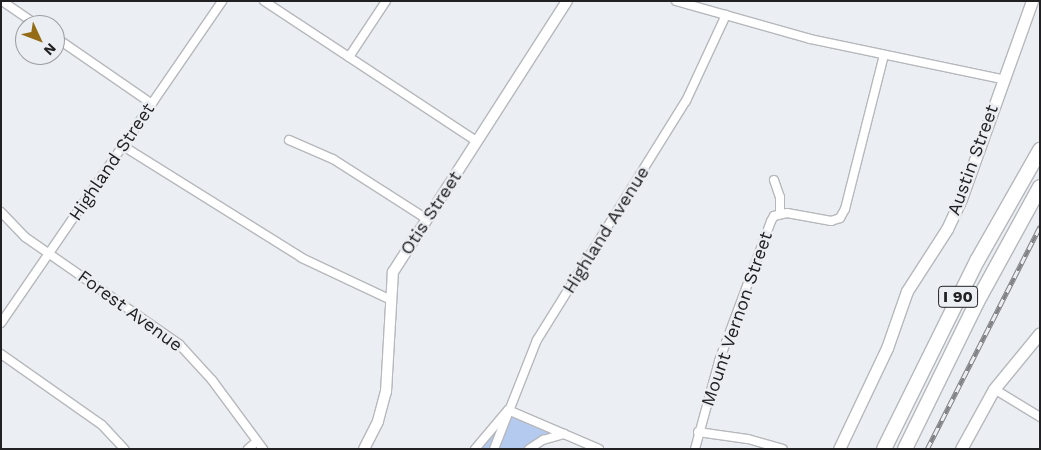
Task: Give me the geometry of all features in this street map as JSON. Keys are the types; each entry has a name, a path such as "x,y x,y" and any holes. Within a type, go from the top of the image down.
{"highway":[{"name":"I 90","path":"884,449 977,260 1040,150"},
{"name":"I 90","path":"905,449 977,302 1040,187"}],"main road":[{"name":"Austin Street","path":"839,449 886,348 910,284 958,207 1002,79 1032,1"},
{"path":"960,449 994,389 1040,333"}],"street":[{"path":"2,1 22,15"},
{"name":"Highland Street","path":"1,323 222,1"},
{"path":"264,1 476,141"},
{"path":"349,57 386,1"},
{"name":"Otis Street","path":"367,447 386,392 389,299 393,272 568,1"},
{"path":"676,1 884,55 1002,79"},
{"name":"Highland Avenue","path":"494,449 537,340 686,101 726,15"},
{"path":"65,44 152,104"},
{"name":"Mount Vernon Street","path":"695,449 698,432 719,361 771,221 780,213 831,221 842,214 884,55"},
{"path":"289,140 333,159 427,219"},
{"path":"123,146 302,258 389,299"},
{"path":"774,180 780,197 780,213"},
{"name":"Forest Avenue","path":"1,212 14,228 49,254 148,319 179,344 212,380 263,449"},
{"path":"1,354 102,425 124,449"},
{"path":"994,389 1040,417"},
{"path":"475,449 508,410 599,449"},
{"path":"698,432 748,439 783,449"},
{"path":"530,449 543,440 564,434"},
{"path":"248,449 256,442"}],"shaded area":[{"path":"508,410 564,434 529,449 475,449"}],"railway":[{"path":"927,449 1040,226"}]}
